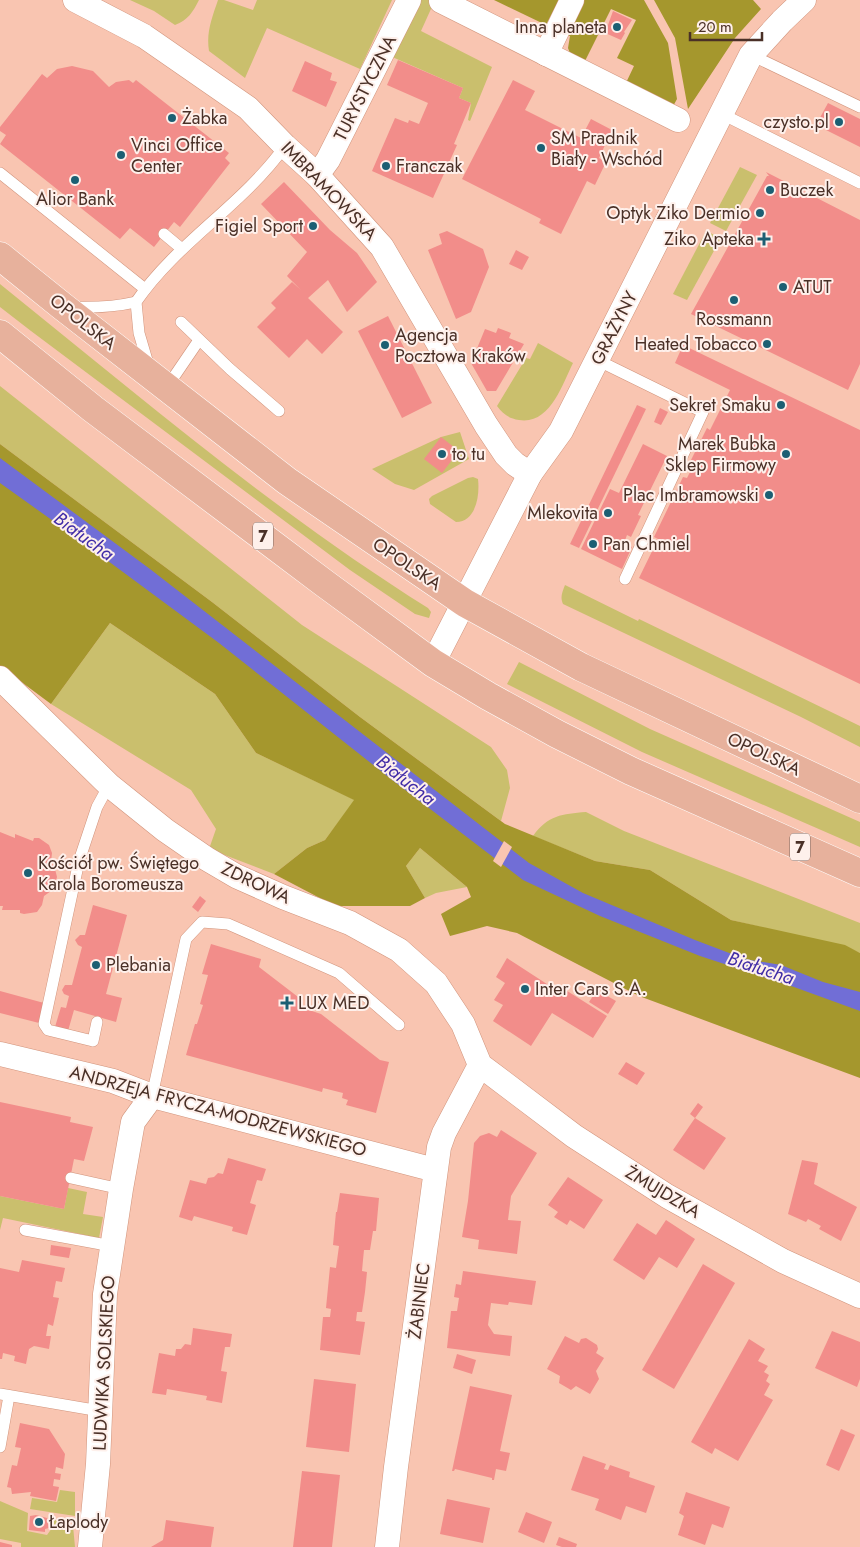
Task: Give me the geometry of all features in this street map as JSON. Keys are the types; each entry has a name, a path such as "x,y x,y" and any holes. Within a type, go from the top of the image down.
{"main road":[{"name":"OPOLSKA","path":"0,256 295,486 465,603 581,667 860,799"},
{"name":"7","path":"0,334 93,409 433,663 488,696 614,763 860,873"}],"street":[{"name":"IMBRAMOWSKA","path":"75,0 144,36 248,108 317,175 382,246 486,425 506,455 530,474"},
{"name":"TURYSTYCZNA","path":"317,175 328,160 409,0"},
{"path":"546,54 572,0"},
{"name":"GRAŻYNY","path":"433,663 530,474 561,431 752,55 782,20 804,0"},
{"path":"441,1 678,120"},
{"name":"ZDROWA","path":"0,678 109,785 166,830 207,859 236,876 283,897 350,923 399,950 436,983 463,1024 480,1065"},
{"name":"ANDRZEJA FRYCZA-MODRZEWSKIEGO","path":"0,1054 114,1080 152,1096 435,1170"},
{"name":"ŻABINIEC","path":"387,1547 439,1147 444,1133 480,1065"},
{"name":"ŻMUJDZKA","path":"480,1065 574,1136 667,1196 784,1261 860,1296"},
{"name":"LUDWIKA SOLSKIEGO","path":"90,1547 98,1464 105,1294 121,1189 134,1122 152,1096"}],"lane":[{"path":"752,55 860,107"},
{"path":"722,114 860,182"},
{"path":"199,340 159,381 140,333 136,302 145,289 182,248 256,182 285,146"},
{"path":"0,173 145,289"},
{"path":"164,234 182,248"},
{"path":"62,306 95,308 136,302"},
{"path":"181,322 279,411"},
{"path":"597,360 703,412 625,579"},
{"path":"97,1022 93,1041 48,1030 44,1024 79,861 97,807 109,785"},
{"path":"152,1096 186,939 202,922 228,924 339,973 399,1025"},
{"path":"70,1178 121,1189"},
{"path":"25,1230 112,1246"},
{"path":"0,1447 5,1395 100,1411"}],"shaded area":[{"path":"130,0 199,0 190,15 175,25 154,11"},
{"path":"218,0 224,0 253,10 257,0 392,0 360,69 267,28 245,78 209,51 209,31"},
{"path":"416,0 435,0 421,31 492,67 470,121 468,120 471,103 459,98 463,88 390,56"},
{"path":"494,0 559,0 546,25"},
{"path":"577,0 644,0 668,43 677,99 671,110 624,87 634,66 617,58 636,20 611,9 583,65 572,59 568,48 570,36 561,33"},
{"path":"654,0 753,0 761,9 735,38 688,109 675,38"},
{"path":"740,167 757,175 726,231 710,223"},
{"path":"706,231 721,238 687,300 673,294"},
{"path":"0,284 156,411 262,493 317,533 428,608 431,612 429,618 415,614 350,570 0,307"},
{"path":"538,343 573,363 554,402 547,410 530,420 512,418 497,406 526,358 530,359"},
{"path":"0,386 302,625 491,747 507,770 510,788 501,821 360,717 212,602 0,444"},
{"path":"460,432 469,459 414,490 395,484 372,469 441,437"},
{"path":"0,444 212,602 360,717 505,824 595,861 650,870 731,920 845,945 860,953 860,1078 639,996 517,933 487,926 450,936 441,914 471,897 467,887 420,848 406,866 425,898 410,906 335,906 274,874 307,848 325,840 354,800 256,753 215,694 110,623 51,704 0,666"},
{"path":"473,477 478,479 478,492 475,506 468,518 456,522 430,504 429,499 432,496"},
{"path":"565,585 860,726 860,747 563,604 562,593"},
{"path":"110,623 215,694 256,753 355,800 325,840 307,848 274,874 209,849 216,829 191,790 51,704"},
{"path":"519,662 650,729 860,822 860,847 642,752 507,684"},
{"path":"586,812 624,831 860,923 860,953 849,948 731,920 650,870 595,861 533,836 544,824 556,817"},
{"path":"420,848 467,887 436,893 425,898 406,866"},
{"path":"68,1188 87,1192 83,1214 103,1217 99,1238 3,1218 0,1230 0,1196 64,1209"},
{"path":"60,1490 75,1492 75,1516 30,1509 32,1498 57,1502"},
{"path":"0,1501 28,1513 27,1531 47,1535 52,1528 49,1518 73,1526 75,1547 21,1547 21,1543 0,1539"}],"water":[{"name":"Białucha","path":"0,458 150,569 529,863 583,893 695,940 745,959 781,965 823,982 860,992 860,1011 700,956 600,916 523,880 391,779 219,643 0,483"}],"pier":[{"path":"504,841 512,847 501,867 493,861"}],"building":[{"name":"Inna planeta","path":"613,11 632,20 621,40 603,32 608,25"},
{"path":"398,60 463,88 459,98 471,103 454,144 457,145 433,198 372,171 395,118 408,123 409,120 419,124 428,103 387,85"},
{"path":"305,61 332,73 330,80 337,82 326,107 292,91"},
{"name":"Vinci Office Center","path":"72,66 93,71 109,87 116,82 129,80 133,83 136,80 229,153 225,158 230,163 180,227 174,222 154,247 130,228 120,239 0,144 6,135 0,131 0,127 42,74 47,78 57,69"},
{"name":"SM Pradnik Biały - Wschód","path":"513,80 535,91 525,110 581,138 591,119 612,130 599,158 606,162 595,185 587,181 561,234 539,223 541,219 462,179"},
{"name":"czysto.pl","path":"828,103 860,119 860,147 816,125"},
{"name":"ATUT","path":"766,172 860,220 860,364 848,390 691,314 767,176 769,176"},
{"path":"284,182 330,230 357,253 377,282 347,312 328,280 308,298 343,332 322,354 307,339 289,358 257,327 276,308 271,303 292,282 301,290 287,276 307,252 261,204"},
{"path":"447,231 483,249 489,267 471,312 456,319 428,250 442,244 439,234"},
{"path":"516,250 529,257 522,270 509,264"},
{"path":"388,316 432,403 402,418 358,331"},
{"path":"498,328 511,333 509,338 524,344 496,391 487,391 471,363 485,329 496,333"},
{"name":"Plac Imbramowski","path":"683,345 860,430 860,684 639,578 658,539 654,537 683,477 687,478 691,470 687,468 707,428 710,430 730,390 675,363"},
{"path":"637,405 646,409 579,548 570,544"},
{"path":"660,408 668,412 661,425 654,422"},
{"name":"to tu","path":"441,437 459,451 442,473 424,459"},
{"path":"643,444 667,456 638,515 641,516 631,537 627,535 624,543 632,547 622,569 581,549 610,489 619,493"},
{"name":"Kościół pw. Świętego Karola Boromeusza","path":"0,832 15,838 15,834 33,841 34,838 39,838 49,845 52,853 51,862 57,877 51,891 44,896 42,905 37,912 24,914 20,913 20,910 2,910 3,906 0,906"},
{"path":"200,896 206,901 198,912 192,907"},
{"name":"Plebania","path":"93,905 127,915 106,994 122,998 116,1022 74,1010 68,1031 55,1027 61,1007 66,1008 69,996 64,994 62,990 65,985 72,985 82,947 75,940 80,935 85,935"},
{"path":"211,944 261,959 259,967 302,1000 300,1007 321,1014 380,1060 389,1062 376,1113 346,1105 348,1100 342,1098 343,1093 323,1088 322,1092 186,1055 203,1005 200,1004 208,975 202,974"},
{"path":"507,958 553,988 556,984 607,1016 593,1038 552,1013 531,1046 493,1021 503,1005 494,1000 505,983 496,977"},
{"path":"597,990 616,1001 608,1014 589,1002"},
{"path":"0,991 44,1003 39,1023 0,1013"},
{"path":"626,1062 645,1073 637,1085 618,1074"},
{"path":"0,1102 71,1117 70,1122 93,1127 84,1161 74,1159 64,1209 0,1196"},
{"path":"698,1103 703,1107 695,1118 690,1114"},
{"path":"695,1118 726,1138 704,1170 673,1150"},
{"path":"501,1130 537,1153 511,1196 508,1220 521,1221 517,1254 478,1249 479,1240 462,1237 474,1143 480,1136 489,1133 497,1137"},
{"path":"228,1158 266,1169 262,1181 257,1180 250,1203 256,1205 247,1235 232,1231 233,1227 194,1216 192,1221 179,1217 190,1180 206,1184 208,1178 214,1177 218,1173 223,1174"},
{"path":"802,1160 818,1163 814,1184 857,1207 841,1241 819,1229 821,1226 808,1219 806,1222 788,1214"},
{"path":"568,1177 603,1200 584,1229 570,1220 567,1225 554,1217 558,1212 548,1205"},
{"path":"340,1193 379,1198 376,1231 373,1231 370,1250 364,1250 362,1271 367,1272 365,1292 362,1312 357,1312 356,1321 365,1322 360,1355 320,1350 323,1317 330,1317 331,1309 326,1308 330,1267 336,1268 339,1246 333,1245"},
{"path":"666,1220 695,1239 677,1268 659,1257 644,1280 613,1260 637,1223 656,1235"},
{"path":"51,1245 71,1248 69,1258 50,1255"},
{"path":"22,1260 65,1268 62,1282 56,1281 53,1297 59,1298 53,1326 48,1324 46,1336 51,1336 49,1349 34,1346 29,1349 26,1364 14,1361 15,1356 3,1353 2,1359 0,1359 0,1268 19,1272"},
{"path":"703,1264 735,1283 674,1389 642,1370"},
{"path":"463,1271 536,1281 532,1305 509,1302 508,1305 491,1303 488,1325 494,1334 512,1336 510,1356 447,1348 451,1311 457,1311 459,1298 454,1297 456,1284 461,1285"},
{"path":"193,1328 232,1334 230,1347 225,1347 221,1371 227,1372 222,1403 206,1400 207,1396 167,1389 166,1395 152,1393 159,1353 175,1356 176,1349 181,1349 185,1344 191,1345"},
{"path":"832,1331 860,1342 860,1379 857,1387 815,1368"},
{"path":"565,1336 579,1343 581,1339 586,1338 597,1345 596,1353 604,1358 596,1371 599,1379 590,1394 576,1386 571,1390 559,1383 560,1376 547,1369"},
{"path":"749,1339 765,1349 758,1361 768,1366 764,1372 769,1375 766,1381 770,1384 764,1395 773,1400 738,1461 715,1448 712,1454 691,1442"},
{"path":"457,1354 476,1360 472,1374 453,1368"},
{"path":"314,1379 356,1384 349,1452 306,1447"},
{"path":"470,1386 512,1395 500,1451 510,1453 506,1471 496,1469 494,1480 455,1469 452,1471"},
{"path":"20,1423 49,1429 65,1454 63,1469 56,1467 55,1473 61,1474 60,1480 54,1479 53,1486 59,1487 56,1501 30,1496 31,1492 12,1494 11,1488 7,1487 12,1465 17,1466 21,1448 15,1447"},
{"path":"841,1429 855,1435 839,1471 826,1465"},
{"path":"583,1456 606,1464 604,1469 608,1470 610,1465 630,1472 629,1477 655,1486 646,1513 626,1506 621,1520 595,1510 599,1499 571,1490"},
{"path":"302,1471 340,1475 332,1547 293,1547"},
{"path":"686,1492 730,1507 723,1528 712,1524 705,1545 678,1535 684,1516 679,1513"},
{"path":"447,1499 490,1508 483,1543 440,1534"},
{"path":"526,1512 552,1522 544,1543 518,1532"},
{"name":"Łaplody","path":"36,1515 47,1518 49,1528 45,1529 45,1532 29,1530 30,1516"},
{"path":"166,1520 214,1527 211,1547 151,1547 163,1540"},
{"path":"559,1537 577,1544 576,1547 556,1545"},
{"path":"0,1542 12,1545 12,1547 0,1547"}],"place":[{"name":"Inna planeta","path":"617,27"},
{"name":"Żabka","path":"172,118"},
{"name":"czysto.pl","path":"839,122"},
{"name":"SM Pradnik Biały - Wschód","path":"541,148"},
{"name":"Vinci Office Center","path":"121,155"},
{"name":"Franczak","path":"386,166"},
{"name":"Alior Bank","path":"75,180"},
{"name":"Buczek","path":"770,190"},
{"name":"Optyk Ziko Dermio","path":"760,213"},
{"name":"Figiel Sport","path":"313,226"},
{"name":"Ziko Apteka","path":"764,239"},
{"name":"ATUT","path":"783,287"},
{"name":"Rossmann","path":"734,300"},
{"name":"Heated Tobacco","path":"767,344"},
{"name":"Agencja Pocztowa Kraków","path":"385,345"},
{"name":"Sekret Smaku","path":"781,405"},
{"name":"to tu","path":"442,454"},
{"name":"Marek Bubka Sklep Firmowy","path":"786,454"},
{"name":"Plac Imbramowski","path":"769,495"},
{"name":"Mlekovita","path":"608,513"},
{"name":"Pan Chmiel","path":"593,544"},
{"name":"Kościół pw. Świętego Karola Boromeusza","path":"28,873"},
{"name":"Plebania","path":"96,965"},
{"name":"Inter Cars S.A.","path":"525,989"},
{"name":"LUX MED","path":"287,1003"},
{"name":"Łaplody","path":"39,1522"}]}
